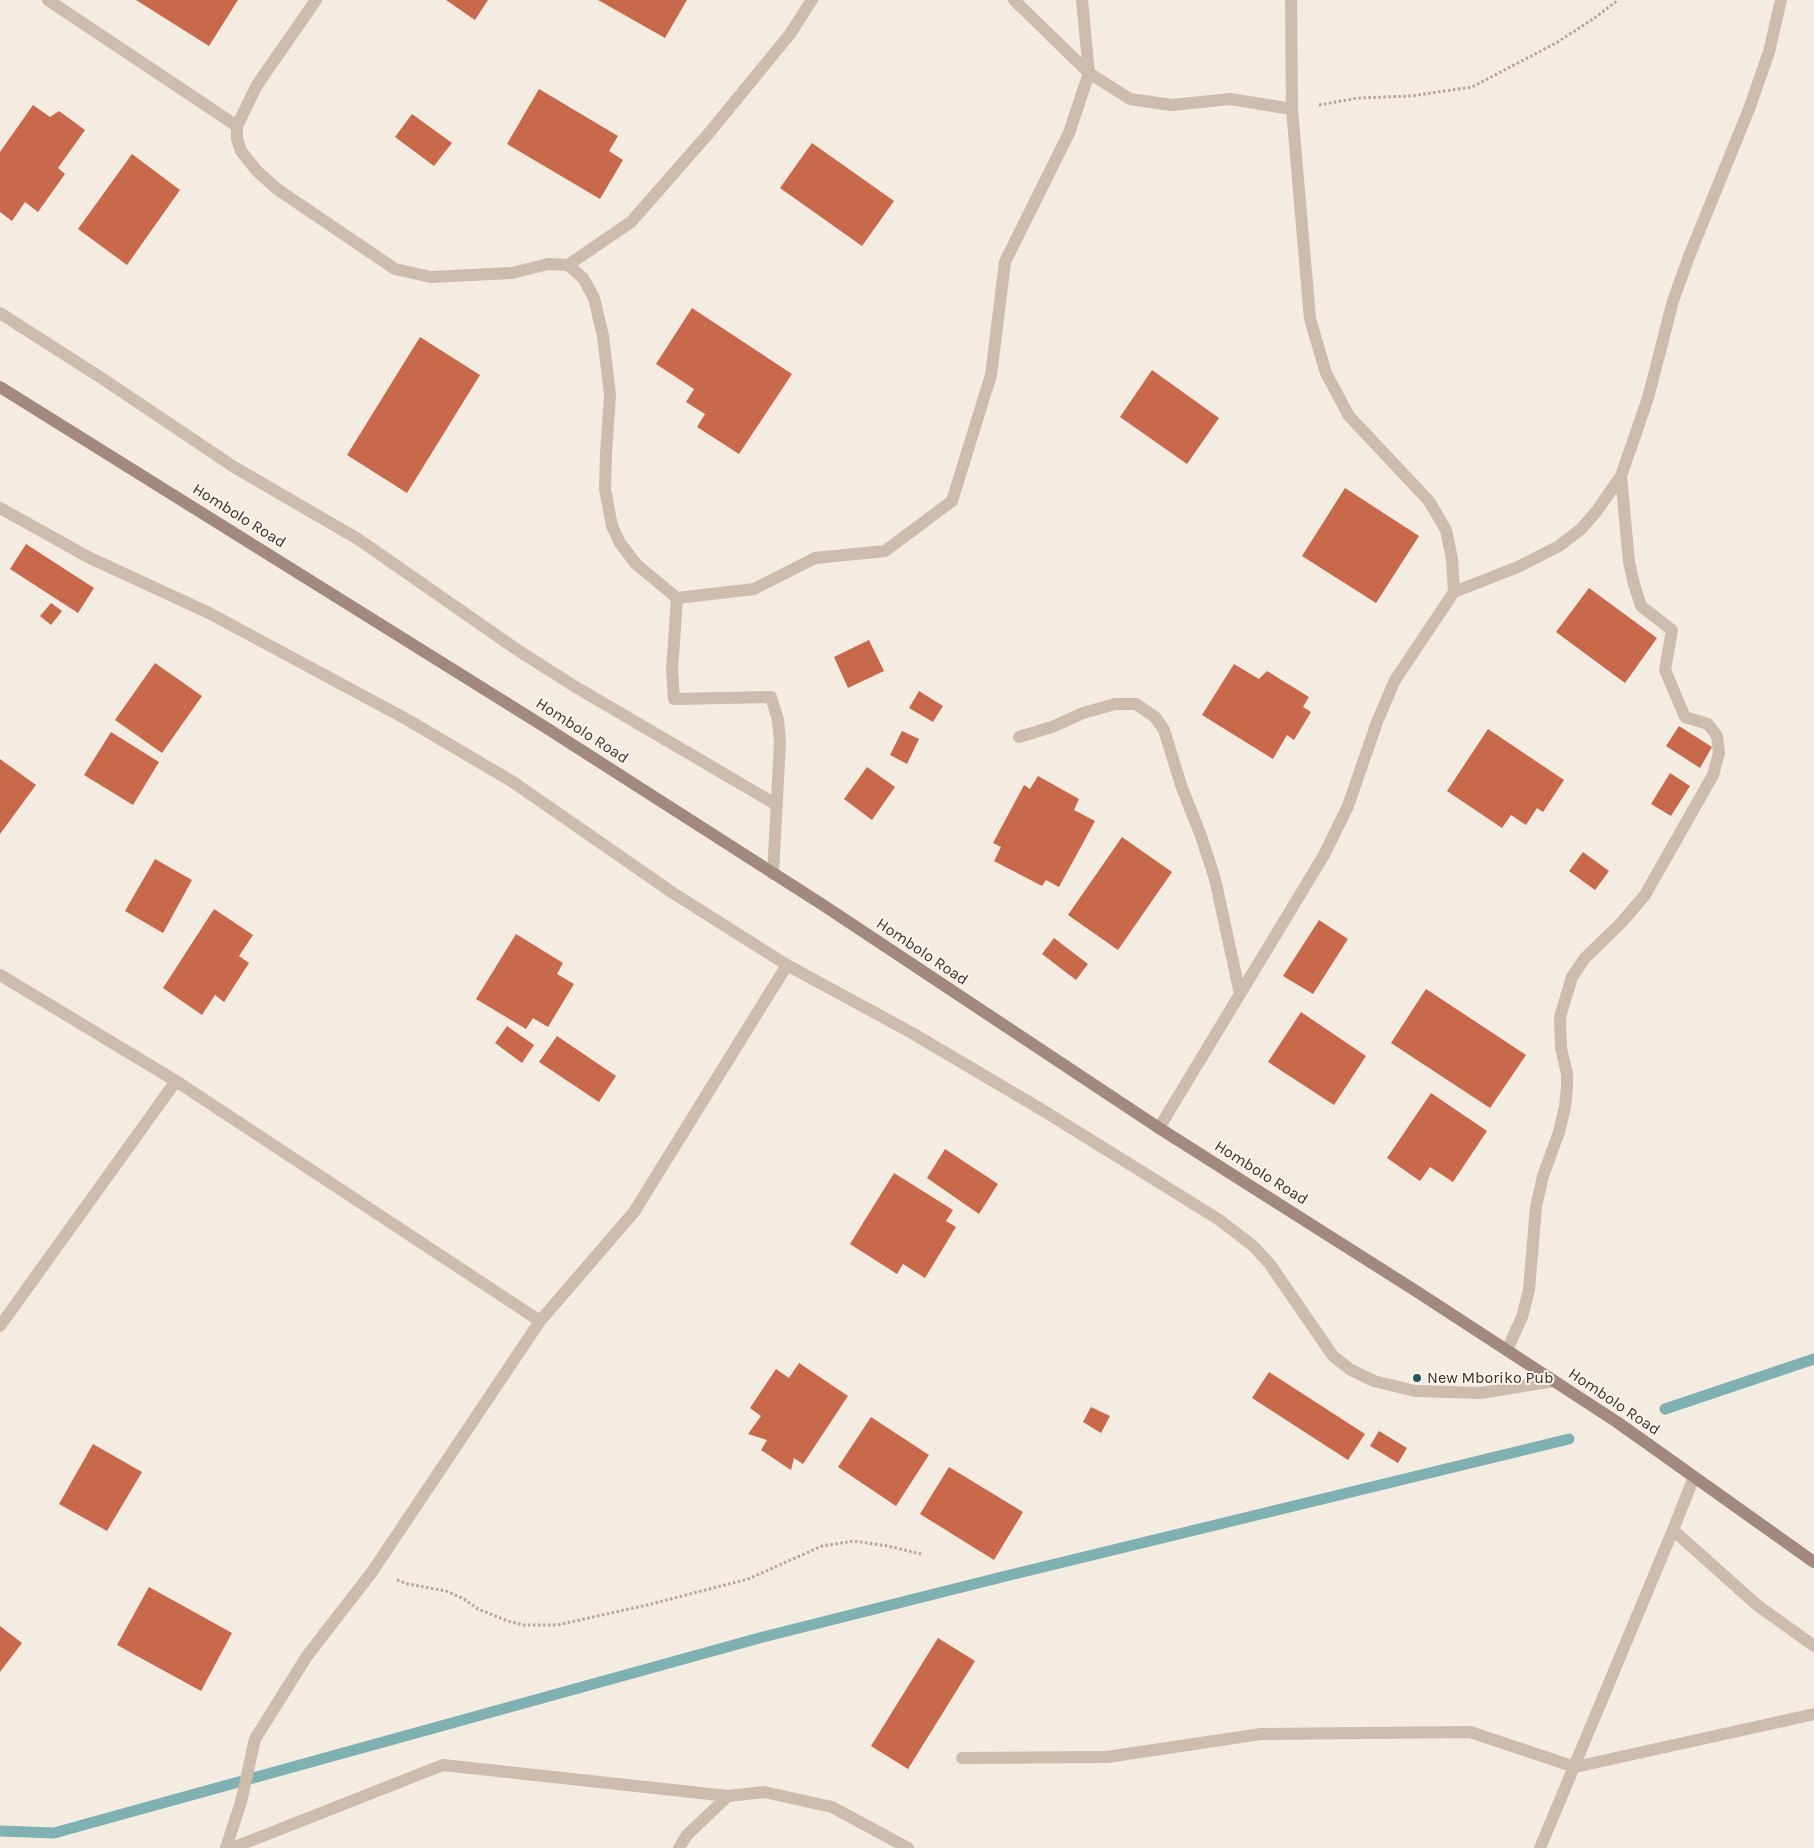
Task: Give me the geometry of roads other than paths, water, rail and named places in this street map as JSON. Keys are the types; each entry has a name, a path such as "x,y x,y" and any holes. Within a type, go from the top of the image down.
{"street":[{"path":"48,0 237,126"},
{"path":"316,0 257,85 237,126 237,138 241,151 257,171 277,189 395,269 432,277 512,273 548,264 568,265 631,222 709,133 784,42 812,0"},
{"path":"1014,0 1089,72 1130,99 1172,105 1230,99 1292,109"},
{"path":"568,265 583,278 594,298 603,336 610,395 605,489 612,526 620,543 636,564 677,598 754,589 815,558 885,551 952,501 991,375 1005,262 1069,132 1089,72 1082,0"},
{"path":"1291,0 1292,109 1310,319 1326,373 1349,416 1429,501 1446,530 1452,558 1454,592"},
{"path":"1159,1128 1324,855 1348,806 1377,722 1395,680 1454,592 1518,567 1559,546 1581,529 1596,512 1621,476 1648,398 1673,301 1688,259 1750,109 1770,52 1781,0"},
{"path":"0,313 104,379 234,467 358,539 524,654 777,805"},
{"name":"Hombolo Road","path":"0,387 545,726 1159,1128 1507,1350 1616,1422 1814,1562"},
{"path":"1507,1350 1522,1317 1529,1290 1536,1207 1543,1176 1559,1132 1565,1107 1567,1074 1561,1048 1560,1017 1572,977 1585,958 1622,922 1645,895 1713,775 1719,753 1717,736 1708,724 1685,717 1664,670 1672,630 1641,606 1629,562 1621,476"},
{"path":"0,508 88,557 209,613 408,720 513,782 673,893 787,966 912,1033 1052,1116 1218,1219 1252,1245 1270,1263 1333,1356 1351,1370 1374,1381 1415,1391 1480,1393 1554,1381"},
{"path":"677,598 672,670 674,700 771,697 778,720 780,742 773,874"},
{"path":"1019,736 1052,727 1083,713 1115,704 1136,704 1156,717 1164,730 1215,879 1240,994"},
{"path":"226,1848 241,1802 255,1739 307,1656 372,1572 540,1321 634,1212 787,966"},
{"path":"0,975 176,1081 540,1321"},
{"path":"0,1326 176,1081"},
{"path":"1540,1848 1694,1477"},
{"path":"1673,1530 1757,1605 1814,1646"},
{"path":"962,1758 1107,1757 1261,1734 1470,1732 1575,1767 1814,1714"},
{"path":"232,1848 443,1765 728,1796 764,1792 832,1808 908,1848"},
{"path":"679,1848 687,1835 728,1796"}],"waterway":[{"path":"1665,1409 1814,1359"},
{"path":"0,1831 54,1833 763,1637 1569,1439"}],"place":[{"name":"New Mboriko Pub","path":"1417,1378"}]}
